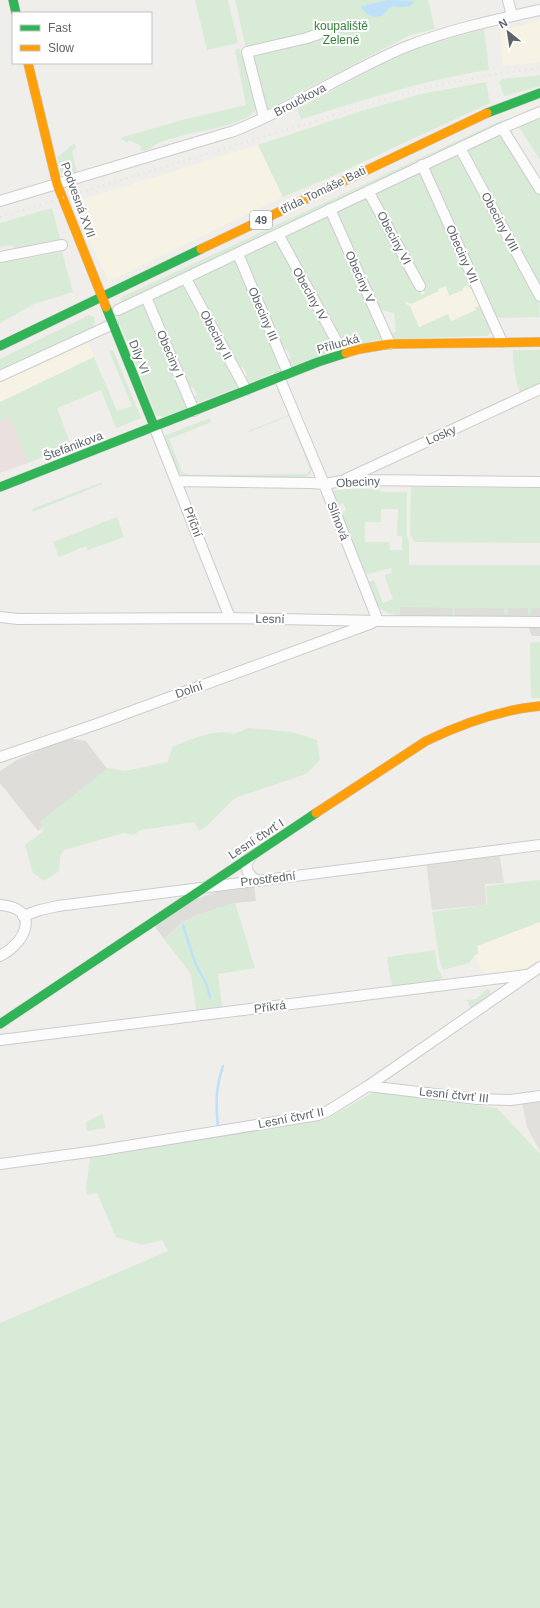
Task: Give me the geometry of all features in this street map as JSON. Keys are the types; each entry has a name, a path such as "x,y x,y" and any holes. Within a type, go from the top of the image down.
{"street":[{"path":"14,0 16,12"},
{"path":"508,0 512,16"},
{"name":"Broučkova","path":"0,201 212,138 264,118 349,74 404,48 434,36 540,10"},
{"path":"264,118 247,52 307,38 326,31"},
{"name":"Podvesná XVII","path":"28,64 57,184 103,297"},
{"name":"třída Tomáše Bati","path":"0,346 453,128 497,108 540,93"},
{"path":"118,310 186,279 422,165 517,121 540,112"},
{"path":"502,128 540,189"},
{"name":"Obeciny VIII","path":"460,148 540,296"},
{"name":"Obeciny VII","path":"422,165 502,342"},
{"name":"Obeciny VI","path":"368,191 420,286"},
{"name":"Obeciny V","path":"330,209 390,344"},
{"name":"Obeciny IV","path":"278,234 343,353"},
{"path":"0,257 62,244"},
{"name":"Obeciny III","path":"238,254 284,375"},
{"name":"Obeciny II","path":"186,279 246,390"},
{"name":"Díly VI","path":"103,297 154,426"},
{"name":"Obeciny I","path":"146,297 194,411"},
{"path":"0,376 113,324"},
{"name":"Přílucká","path":"154,426 343,353 390,344 540,342"},
{"name":"Slínová","path":"284,375 324,484 378,621"},
{"name":"Losky","path":"342,480 540,389"},
{"name":"Příční","path":"154,426 230,618"},
{"name":"Štefánikova","path":"0,487 154,426"},
{"name":"Obeciny","path":"177,481 324,484 342,480 540,482"},
{"name":"Lesní","path":"0,617 18,619 230,618 540,622"},
{"name":"Dolní","path":"0,757 97,724 378,621"},
{"name":"Lesní čtvrť I","path":"0,1024 202,888 403,756 447,730 495,714 540,706"},
{"name":"Prostřední","path":"24,916 40,910 58,906 540,845"},
{"path":"251,857 246,862 247,870 252,878 258,880"},
{"path":"157,894 163,899 166,905 163,914"},
{"path":"0,905 16,908 24,916 25,924 22,937 16,946 0,956"},
{"name":"Lesní čtvrť II","path":"0,1164 96,1151 318,1115 328,1111 368,1086 540,967"},
{"name":"Příkrá","path":"0,1040 540,973"},
{"path":"9,1018 6,1027 8,1032 16,1039"},
{"name":"Lesní čtvrť III","path":"368,1086 477,1099 511,1100 540,1096"}],"shaded area":[{"path":"540,20 540,62 503,66 500,31"},
{"path":"258,145 283,197 109,281 72,203"},
{"path":"465,271 492,336 418,338 401,302"},
{"path":"86,336 103,378 0,422 0,377"},
{"path":"10,416 28,463 0,473 0,421"},
{"path":"540,600 540,636 532,636 528,626 397,623 396,615 399,601"},
{"path":"67,738 86,741 108,770 38,831 0,783 0,771 17,760"},
{"path":"499,851 504,883 485,884 486,905 432,910 426,861"},
{"path":"254,885 256,901 235,903 200,914 183,922 164,939 156,928 156,924 188,902 216,892"},
{"path":"540,922 540,960 529,967 494,976 482,971 475,955 478,954 477,946"},
{"path":"540,1100 540,1151 527,1127 522,1102"}],"green space":[{"path":"195,0 228,0 238,43 207,50"},
{"name":"koupaliště Zelené","path":"235,0 428,0 435,29 410,35 268,109 263,101 252,59 257,54 247,52"},
{"path":"484,29 489,70 441,79 301,119 297,109 388,61 421,47"},
{"path":"239,48 246,66 256,109 251,114 244,119 226,126 191,133 158,143 146,151 140,150 141,146 129,140 127,143 120,138 182,120 246,105 235,50"},
{"path":"540,75 540,86 504,96 499,82 503,79"},
{"path":"486,82 490,103 335,175 283,197 258,145 361,111 421,94"},
{"path":"540,117 540,160 517,124"},
{"path":"502,120 504,122 122,303 120,298"},
{"path":"498,133 502,135 540,193 540,291 467,152 468,148"},
{"path":"74,143 76,148 72,151 77,172 65,175 61,173 57,158"},
{"path":"458,154 461,155 540,301 540,317 500,318 495,316 428,169 429,167"},
{"path":"415,172 420,173 472,289 470,289 468,285 463,288 463,290 449,296 447,286 438,289 439,291 411,304 406,302 406,304 410,306 419,327 448,314 451,321 476,310 475,307 480,306 491,331 491,333 487,336 392,339 387,334 396,332 394,313 375,309 337,212 366,198 372,202 422,295 425,293 376,200 379,190"},
{"path":"52,208 61,242 15,252 13,245 0,247 0,223"},
{"path":"325,217 330,218 383,339 343,348 341,341 343,339 338,331 335,332 285,241 287,235"},
{"path":"277,241 336,348 335,350 290,367 288,360 291,358 287,349 281,350 244,259 247,253"},
{"path":"62,252 73,292 34,304 0,323 0,263"},
{"path":"230,261 237,262 282,369 248,384 244,378 247,375 243,367 239,368 193,284 196,278"},
{"path":"180,285 185,286 239,387 195,404 193,398 197,395 193,387 188,387 152,304 156,297"},
{"path":"139,305 145,305 189,407 163,417 156,415 117,317"},
{"path":"89,315 94,317 95,322 93,327 87,330 88,334 0,375 0,359"},
{"path":"113,350 141,418 116,428 101,390 57,408 71,445 28,463 10,416 0,421 0,402 94,357 117,411 132,406 109,351"},
{"path":"513,350 540,350 540,386 521,395 517,384 513,362"},
{"path":"280,390 311,467 311,472 309,475 304,477 188,477 180,474 177,470 164,436 210,418 211,422 169,439 182,472 189,475 307,474 310,469 289,416 249,432 248,431 289,415 278,391"},
{"path":"102,482 103,484 33,512 32,509"},
{"path":"411,487 540,488 540,543 415,542 410,535"},
{"path":"343,489 380,489 381,492 407,492 407,536 409,542 409,565 540,565 540,608 531,608 531,615 528,615 528,608 508,608 508,615 504,615 504,608 455,608 455,615 452,615 452,608 400,607 400,615 386,612 374,601 367,583 374,580 383,603 393,599 385,577 385,575 392,573 391,568 365,575 341,513 346,510 343,503 338,506 332,491","holes":["381,509 398,509 397,536 402,536 402,550 390,550 389,542 365,542 365,522 381,522"]},
{"path":"117,517 124,537 88,550 86,546 59,557 53,542"},
{"path":"540,642 540,698 531,698 530,643"},
{"path":"248,728 292,732 317,740 320,760 306,774 235,798 208,825 199,831 194,822 140,830 134,835 124,833 64,850 60,856 59,871 44,881 33,873 25,845 43,832 41,821 108,768 125,771 168,762 172,747 195,738 211,734 234,734"},
{"path":"540,880 540,922 477,946 478,954 475,955 469,963 443,970 440,963 432,912 487,905 486,886"},
{"path":"235,903 255,968 218,974 222,1007 196,1010 191,974 164,939 184,922 200,914"},
{"path":"435,950 437,967 443,978 437,981 392,987 387,957"},
{"path":"487,989 490,989 490,997 471,1010 467,1000 476,999"},
{"path":"374,1092 497,1108 540,1154 540,1608 0,1608 0,1323 168,1251 162,1240 142,1245 116,1237 97,1193 87,1195 86,1189 90,1156 325,1120"},
{"path":"102,1114 106,1128 87,1131 86,1122"}],"water":[{"path":"388,0 414,1 412,5 407,7 392,6 378,17 368,15 361,6"}],"waterway":[{"path":"183,925 195,963 206,983 210,997"},
{"path":"218,1129 217,1097 223,1066"}],"railway":[{"path":"0,217 423,88 502,73 540,68"}],"traffic: fast":[{"path":"13,0 16,12"},
{"path":"487,113 540,93"},
{"path":"0,346 201,249"},
{"path":"106,307 154,426"},
{"path":"0,487 318,362 346,353"},
{"path":"0,1024 316,813"}],"traffic: slow":[{"path":"28,64 57,184 106,307"},
{"path":"201,249 487,113"},
{"path":"346,353 390,344 540,342"},
{"path":"316,813 426,741 454,728 482,718 540,706"}]}
